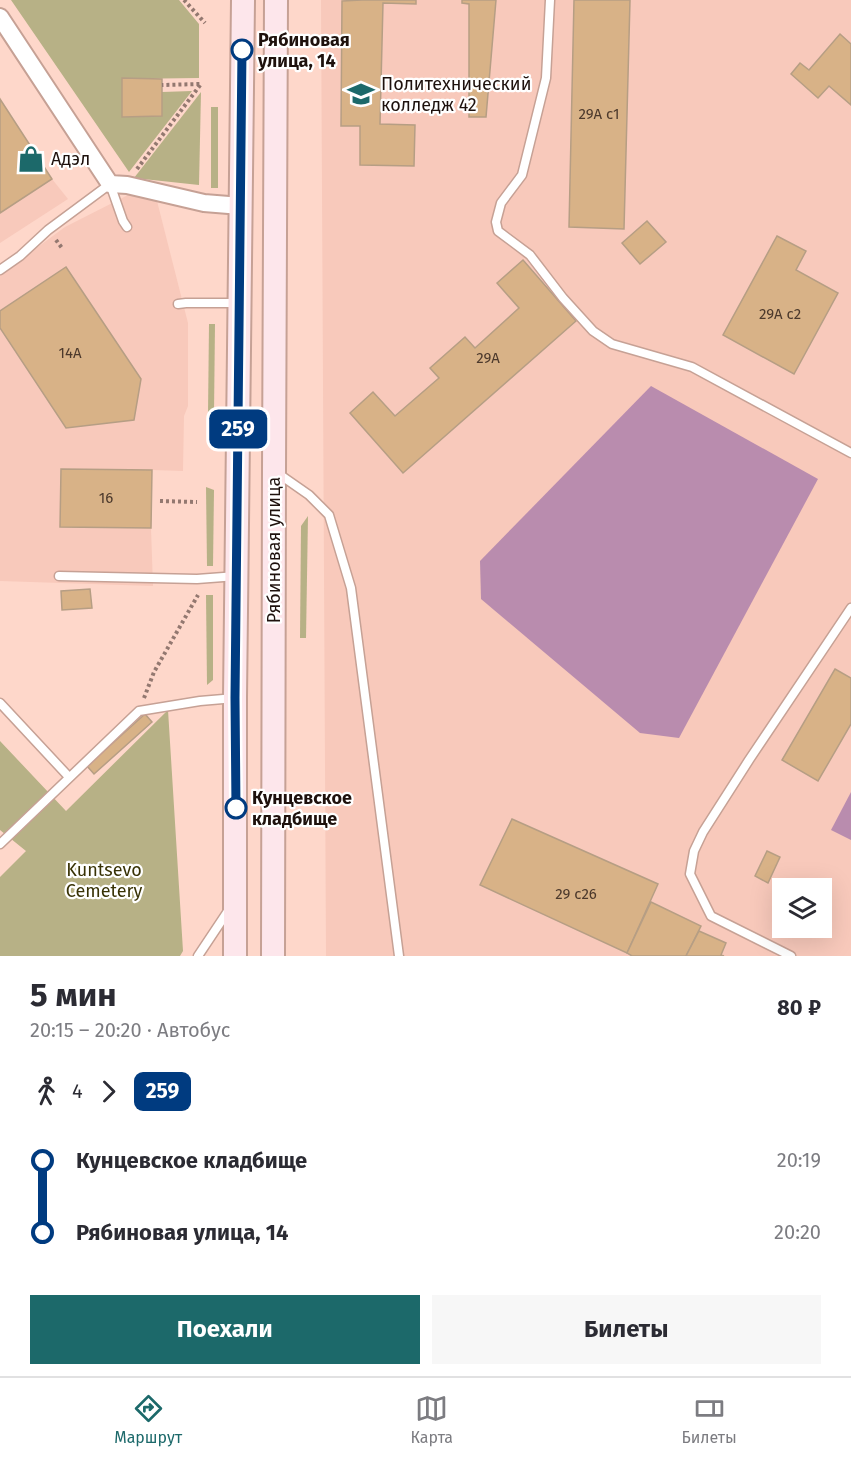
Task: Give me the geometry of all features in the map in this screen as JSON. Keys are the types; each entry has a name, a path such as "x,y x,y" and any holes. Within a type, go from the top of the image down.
{"main road":[{"name":"Рябиновая улица","path":"235,956 235,698 243,0"},
{"name":"Рябиновая улица","path":"273,956 276,0"}],"street":[{"path":"0,17 118,185 204,203 241,206"}],"lane":[{"path":"550,0 546,78 522,176 501,203 496,222 498,231 530,255 585,323 612,344 692,367 851,453"},
{"path":"0,270 20,256 48,230 118,185 123,221 127,227"},
{"path":"178,304 240,303"},
{"path":"273,470 309,495 329,515 351,588 399,956"},
{"path":"59,576 197,579 237,576"},
{"path":"791,956 711,916 690,874 694,851 703,832 851,608"},
{"path":"0,844 139,711 235,698"},
{"path":"0,703 69,777"},
{"path":"198,956 235,900"}],"path":[{"path":"184,0 205,23"},
{"path":"118,185 132,176 203,84 162,85"},
{"path":"160,501 197,502"},
{"path":"139,711 154,672 198,595"}],"shaded area":[{"path":"321,0 851,0 851,956 326,956"},
{"path":"0,99 52,179 68,199 0,243"},
{"path":"128,195 157,201 188,323 188,406 184,416 183,471 152,470 153,586 0,581 0,275 65,227"},
{"path":"651,386 818,479 679,738 640,733 481,599 480,561"},
{"path":"851,792 851,840 831,830"}],"green space":[{"path":"11,0 179,0 199,24 199,78 122,79 122,117 162,116 162,92 192,91 129,172"},
{"path":"201,92 199,185 134,178"},
{"path":"211,107 218,107 218,188 211,188"},
{"path":"209,324 215,324 214,413 208,414"},
{"path":"206,487 214,490 213,566 207,566"},
{"path":"308,516 306,638 300,638 301,526"},
{"path":"206,595 213,595 213,680 207,685"},
{"name":"Kuntsevo Cemetery","path":"168,710 183,951 180,956 0,956 0,877 26,851 0,830 0,741 66,811"}],"building":[{"name":"Политехнический колледж 42","path":"416,0 416,4 383,3 380,124 415,125 414,166 360,165 360,126 341,126 342,1"},
{"path":"462,0 496,0 486,117 469,117 469,4 462,3"},
{"path":"574,0 630,0 624,229 569,227"},
{"path":"840,34 851,44 851,105 829,86 818,98 791,74 800,63 809,70"},
{"path":"122,78 162,79 162,116 122,117"},
{"path":"0,99 52,179 0,213"},
{"path":"647,221 666,242 640,264 622,243"},
{"path":"777,236 806,251 796,270 838,293 794,374 723,335"},
{"path":"523,260 576,321 403,473 350,413 373,392 395,416 439,378 430,368 465,337 475,348 519,308 497,283"},
{"path":"66,267 141,379 134,420 66,428 0,328 0,311"},
{"path":"61,469 152,470 151,528 60,527"},
{"path":"90,589 92,608 62,610 61,591"},
{"path":"835,669 851,678 851,724 818,781 782,760"},
{"path":"145,714 152,722 94,774 87,766"},
{"path":"512,819 658,884 627,953 480,885"},
{"path":"767,851 780,857 768,883 755,876"},
{"path":"651,902 701,926 686,956 632,956 627,953"},
{"path":"699,931 726,943 721,955 724,956 686,956"}],"bus line":[{"name":"259","path":"236,808 235,698 242,50"}],"place":[{"name":"Рябиновая улица, 14","path":"242,50"},
{"name":"Политехнический колледж 42","path":"361,94"},
{"name":"Адэл","path":"31,159"},
{"name":"Кунцевское кладбище","path":"236,808"}]}
